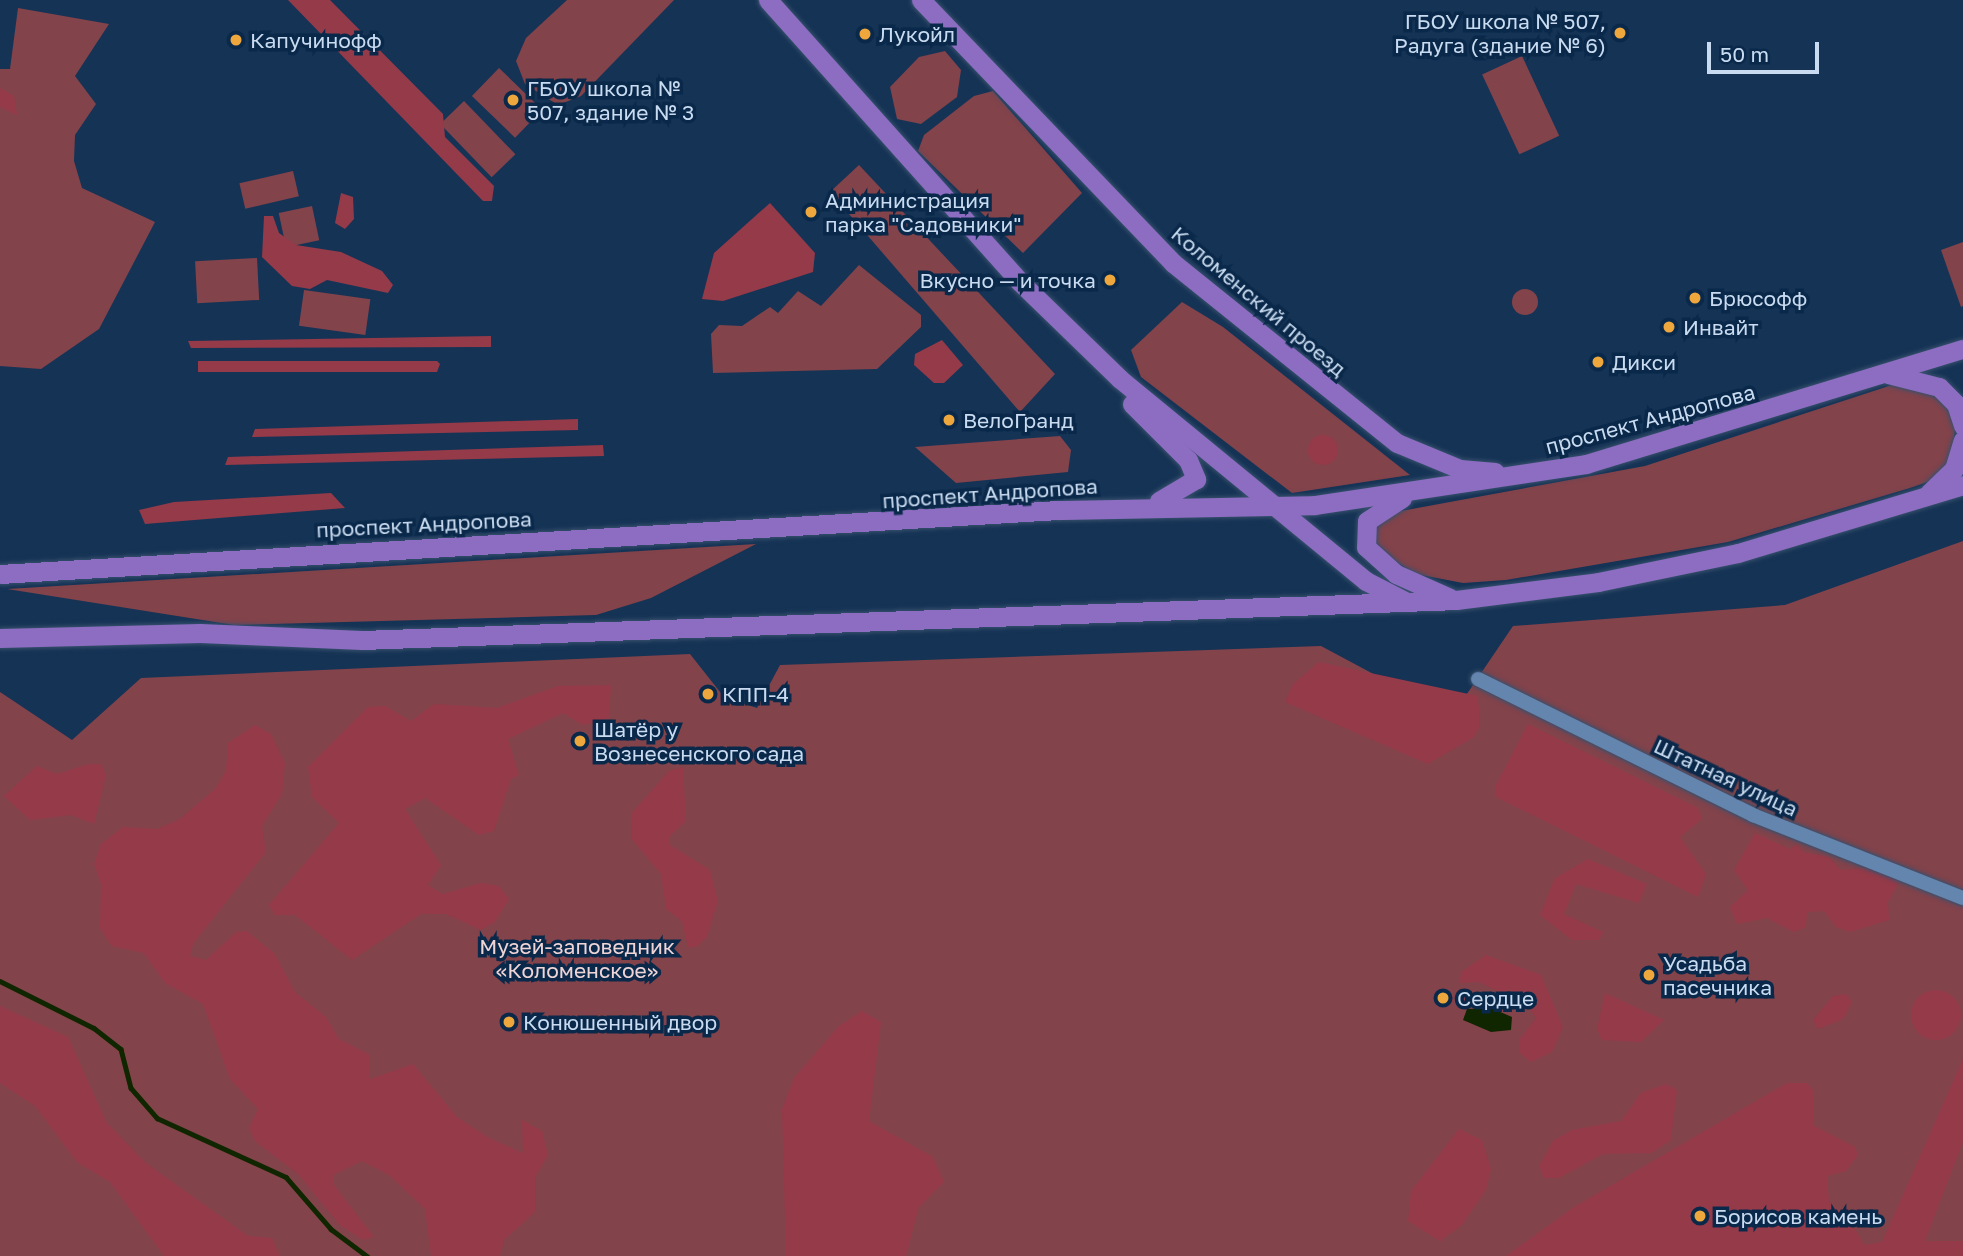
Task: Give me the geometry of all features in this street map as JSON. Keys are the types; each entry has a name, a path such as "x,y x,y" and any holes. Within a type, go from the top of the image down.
{"main road":[{"path":"768,0 1020,282 1120,379 1278,503 1366,581 1409,603"},
{"name":"Коломенский проезд","path":"921,0 1173,263 1397,443 1460,469 1523,475"},
{"name":"проспект Андропова","path":"0,574 1142,506 1278,503 1415,492 1523,475 1651,446 1963,349"},
{"path":"1881,373 1933,383 1953,400 1963,426"},
{"path":"1120,379 1123,396 1188,460 1196,479 1180,493 1142,506"},
{"path":"1923,499 1954,469 1963,440"},
{"path":"0,638 200,633 362,640 1456,600 1598,582 1738,553 1963,485"},
{"path":"1415,492 1374,514 1364,528 1366,547 1396,574 1456,600"}],"street":[{"name":"Штатная улица","path":"1478,679 1753,815 1963,898"}],"green space":[{"path":"567,0 674,0 581,96 558,105 525,84 516,61 526,38"},
{"path":"18,8 109,24 75,76 96,104 75,135 74,161 82,188 155,222 99,329 41,369 0,366 0,69 10,69"},
{"path":"945,51 961,70 957,97 921,124 897,119 890,87 919,57"},
{"path":"1522,56 1559,136 1519,154 1482,75"},
{"path":"499,68 542,110 515,138 472,96"},
{"path":"993,91 1082,193 1023,253 918,151 924,135 974,96"},
{"path":"464,101 515,154 492,177 440,124"},
{"path":"859,165 1055,374 1020,412 830,192"},
{"path":"293,171 299,196 245,209 239,183"},
{"path":"312,206 319,240 286,247 279,213"},
{"path":"1963,242 1963,306 1961,307 1941,250"},
{"path":"257,258 259,300 197,303 195,261"},
{"path":"859,265 921,315 921,327 877,369 713,373 711,334 719,325 742,326 770,307 778,313 798,291 821,306"},
{"path":"1525,289 1534,293 1538,302 1534,311 1525,315 1516,311 1512,302 1516,293"},
{"path":"304,290 370,299 365,335 299,326"},
{"path":"1182,302 1223,327 1410,475 1292,493 1141,377 1131,350"},
{"path":"1898,383 1920,384 1947,407 1955,429 1952,458 1933,480 1910,488 1728,542 1506,580 1463,583 1416,574 1377,550 1373,529 1381,518 1401,511 1645,466"},
{"path":"1060,436 1071,450 1068,472 956,483 915,447"},
{"name":"Музей-заповедник «Коломенское»","path":"1963,541 1963,1256 0,1256 0,692 72,740 141,678 690,654 724,697 757,708 780,665 1321,646 1452,716 1513,626 1785,605"},
{"path":"756,544 651,598 596,615 234,625 7,589"}],"shaded area":[{"path":"288,0 330,0 443,114 445,137 494,186 492,201 483,201"},
{"path":"0,88 14,96 17,115 0,107"},
{"path":"341,193 353,197 354,219 345,229 335,223"},
{"path":"770,203 815,253 813,272 723,301 702,299 714,253"},
{"path":"264,216 273,216 279,233 296,245 341,252 382,271 393,285 388,293 327,280 310,289 292,286 262,257"},
{"path":"491,336 491,347 191,348 188,341"},
{"path":"942,340 963,365 944,383 934,383 914,365 915,354"},
{"path":"198,361 437,361 440,364 437,372 198,372"},
{"path":"578,419 578,430 252,437 255,429"},
{"path":"1323,435 1333,440 1338,450 1333,460 1323,465 1313,460 1308,450 1313,440"},
{"path":"603,445 604,456 225,465 228,457"},
{"path":"331,493 345,508 145,524 139,510 174,502"},
{"path":"1319,662 1478,696 1480,726 1474,737 1428,764 1285,702 1293,684"},
{"path":"611,685 609,718 583,725 563,713 508,739 519,775 511,779 494,831 479,835 425,798 405,809 441,865 428,885 443,894 481,883 499,886 509,899 495,922 481,930 446,914 421,914 352,960 295,915 275,915 269,905 339,823 312,797 308,767 368,707 385,706 411,721 434,704 497,708 558,686"},
{"path":"1528,724 1698,808 1702,819 1680,837 1706,874 1698,897 1496,797 1495,787"},
{"path":"255,725 271,734 285,763 282,794 262,826 266,852 193,944 190,956 206,960 236,932 247,931 275,954 295,992 326,1017 339,1039 370,1055 370,1079 413,1064 457,1117 489,1138 523,1153 522,1120 542,1131 548,1155 536,1176 535,1212 504,1240 500,1256 431,1256 425,1209 389,1175 362,1161 333,1175 334,1185 374,1237 363,1240 340,1225 298,1174 255,1141 249,1128 258,1109 230,1079 203,1004 165,983 144,953 112,946 100,928 101,884 94,864 101,844 123,827 157,829 180,819 215,789 226,771 228,743"},
{"path":"89,764 101,764 106,775 94,824 71,815 30,820 4,796 37,766 57,774"},
{"path":"683,767 686,821 669,837 670,845 710,870 718,901 707,937 696,947 688,947 682,921 666,909 661,874 632,839 631,814 669,771"},
{"path":"1755,833 1790,849 1797,844 1803,852 1829,857 1841,870 1874,867 1891,874 1898,884 1888,902 1889,920 1850,932 1836,927 1824,911 1807,912 1806,927 1794,932 1767,918 1737,924 1730,907 1748,890 1734,870"},
{"path":"1588,859 1647,884 1639,903 1576,884 1564,914 1603,932 1599,940 1572,940 1540,915 1555,878"},
{"path":"1486,955 1541,975 1563,1027 1552,1052 1531,1062 1519,1052 1519,1040 1536,1018 1528,1006 1479,982 1460,983 1461,972"},
{"path":"1936,990 1954,997 1961,1015 1954,1033 1936,1040 1918,1033 1911,1015 1918,997"},
{"path":"1605,993 1664,1020 1641,1042 1602,1040 1597,1029"},
{"path":"1846,994 1852,1002 1843,1019 1818,1029 1813,1020 1833,996"},
{"path":"0,1006 68,1037 107,1123 146,1163 248,1236 272,1238 280,1256 164,1256 110,1182 77,1162 35,1106 0,1083"},
{"path":"1491,1008 1512,1017 1511,1030 1491,1032 1463,1020 1467,1009"},
{"path":"862,1011 881,1022 869,1121 933,1157 944,1182 919,1207 906,1256 786,1256 782,1109 794,1078 839,1026"},
{"path":"1963,1059 1963,1142 1925,1241 1963,1241 1963,1256 1506,1256 1574,1207 1787,1083 1807,1083 1813,1090 1813,1125 1855,1147 1858,1155 1846,1171 1827,1176 1829,1202 1850,1220 1864,1245 1882,1242"},
{"path":"1666,1084 1677,1090 1671,1140 1652,1153 1603,1154 1559,1178 1544,1178 1539,1166 1553,1141 1572,1130 1621,1121 1641,1093"},
{"path":"1459,1129 1482,1140 1491,1169 1486,1190 1462,1225 1440,1241 1408,1221 1411,1191"}],"waterway":[{"path":"0,981 94,1028 121,1049 131,1088 157,1118 286,1177 331,1229 367,1256"}],"place":[{"name":"ГБОУ школа № 507, Радуга (здание № 6)","path":"1620,33"},
{"name":"Лукойл","path":"865,34"},
{"name":"Капучинофф","path":"236,40"},
{"name":"ГБОУ школа № 507, здание № 3","path":"513,100"},
{"name":"Администрация парка \"Садовники\"","path":"811,212"},
{"name":"Вкусно — и точка","path":"1110,280"},
{"name":"Брюсофф","path":"1695,298"},
{"name":"Инвайт","path":"1669,327"},
{"name":"Дикси","path":"1598,362"},
{"name":"ВелоГранд","path":"949,420"},
{"name":"КПП-4","path":"708,694"},
{"name":"Шатёр у Вознесенского сада","path":"580,741"},
{"name":"Усадьба пасечника","path":"1649,975"},
{"name":"Сердце","path":"1443,998"},
{"name":"Конюшенный двор","path":"509,1022"},
{"name":"Борисов камень","path":"1700,1216"}]}
